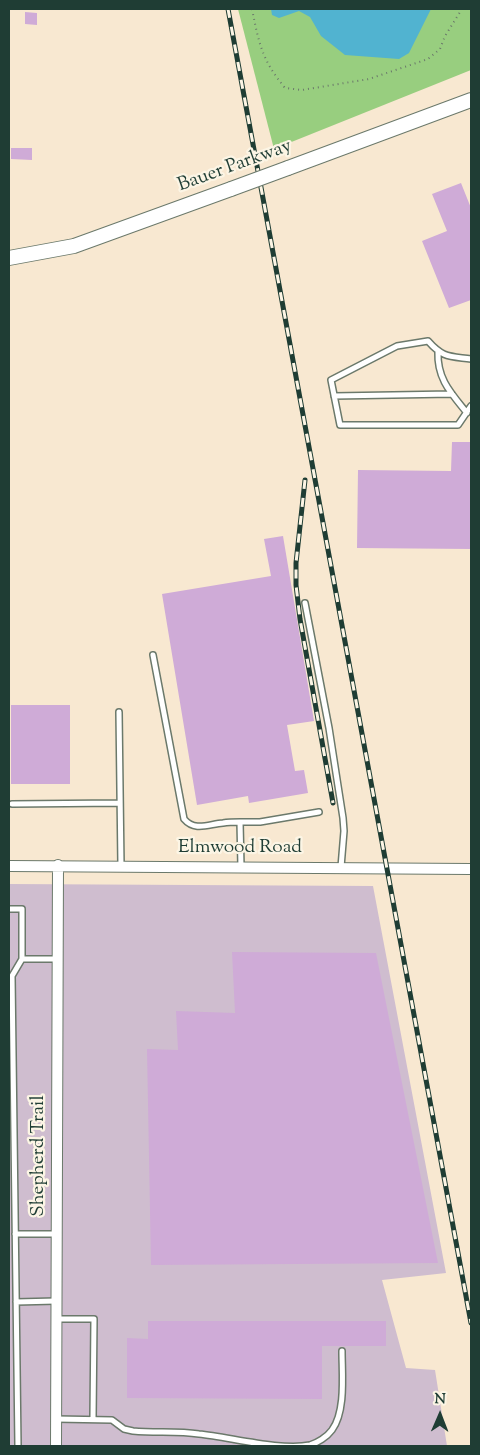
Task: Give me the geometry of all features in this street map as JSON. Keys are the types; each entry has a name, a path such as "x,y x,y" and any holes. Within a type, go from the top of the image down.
{"main road":[{"name":"Bauer Parkway","path":"9,258 74,246 471,100"}],"street":[{"name":"Shepherd Trail","path":"56,1446 58,865"},
{"name":"Elmwood Road","path":"9,866 471,869"}],"lane":[{"path":"471,359 447,356 438,352 428,341 397,346 331,380 340,425 458,425 471,406"},
{"path":"438,352 438,364 445,385 467,413"},
{"path":"334,396 452,394"},
{"path":"305,603 329,728 343,818 344,831 341,867"},
{"path":"152,655 184,819 188,823 196,827 224,823 260,822 319,812"},
{"path":"119,712 120,866"},
{"path":"12,804 120,803"},
{"path":"240,822 241,867"},
{"path":"9,909 22,909 22,959 12,976 18,1446"},
{"path":"22,959 58,959"},
{"path":"15,1234 57,1234"},
{"path":"16,1302 56,1302"},
{"path":"56,1319 94,1319 93,1418"},
{"path":"56,1419 93,1418 112,1420 124,1429 134,1431 196,1433 278,1446 310,1444 322,1439 332,1430 338,1417 341,1403 342,1351"}],"path":[{"path":"252,9 260,49 271,72 285,88 302,90 370,79 428,59 440,49 445,36 462,9"}],"shaded area":[{"path":"9,884 373,886 446,1273 382,1280 406,1368 435,1370 447,1446 9,1446"}],"green space":[{"path":"238,9 471,9 471,70 274,149"}],"water":[{"path":"271,9 431,9 409,53 399,59 345,55 321,36 310,17 299,11 279,18 272,15"}],"building":[{"path":"25,12 37,13 37,25 25,24"},
{"path":"11,148 32,148 32,160 11,159"},
{"path":"461,183 471,208 471,300 449,308 422,241 447,231 432,194"},
{"path":"452,442 471,442 471,549 357,548 358,470 451,471"},
{"path":"283,536 314,721 287,725 295,771 304,770 308,793 249,803 248,796 197,805 162,594 271,576 264,539"},
{"path":"11,705 70,705 70,784 11,784"},
{"path":"232,952 376,953 438,1263 151,1265 147,1049 178,1050 176,1011 235,1013"},
{"path":"148,1321 386,1321 386,1346 322,1346 322,1399 127,1398 127,1338 148,1339"}],"railway":[{"path":"228,9 471,1323"},
{"path":"305,480 296,563 296,585 300,619 333,803"}]}
